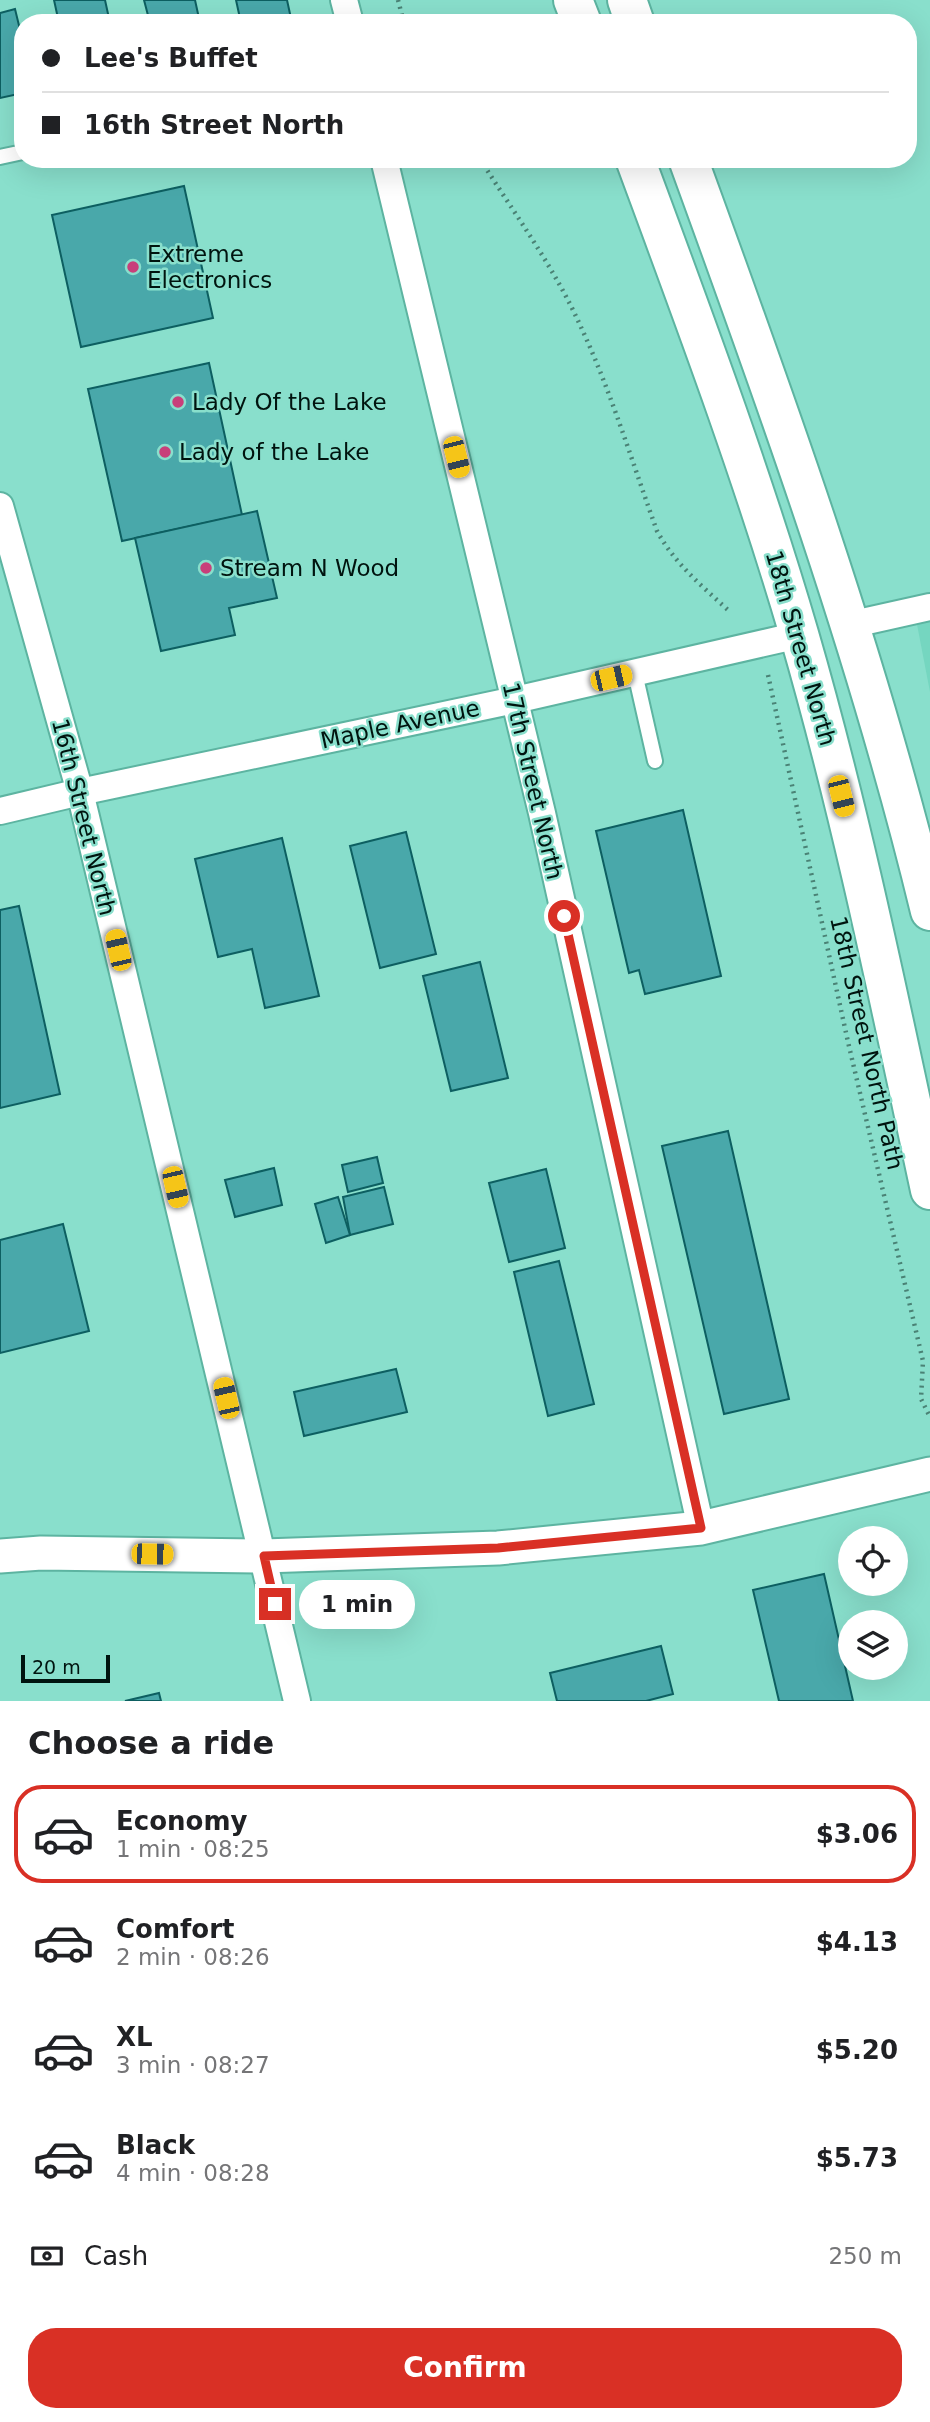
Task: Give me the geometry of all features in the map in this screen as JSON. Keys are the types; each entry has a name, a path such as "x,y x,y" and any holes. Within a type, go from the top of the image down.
{"main road":[{"name":"18th Street North","path":"638,168 759,505 799,635 874,933 930,1191"},
{"path":"691,168 791,447 849,625 902,799 930,911"}],"street":[{"name":"17th Street North","path":"386,168 515,700 701,1528"},
{"name":"16th Street North","path":"0,506 80,792 297,1701"},
{"path":"849,625 930,607"},
{"name":"Maple Avenue","path":"0,811 515,700 799,635"},
{"path":"0,1556 41,1553 264,1556 498,1548 701,1528 930,1474"}],"lane":[{"path":"635,673 655,761"}],"path":[{"path":"485,168 580,323 657,531 668,551 684,569 729,611"},
{"name":"18th Street North Path","path":"768,675 848,1042 923,1361 921,1399 930,1417"}],"shaded area":[{"path":"930,611 930,692 915,614"}],"building":[{"path":"54,0 105,0 108,14 57,14"},
{"path":"144,0 195,0 198,14 148,14"},
{"path":"236,0 287,0 290,14 239,14"},
{"path":"15,9 16,14 14,14 14,95 0,98 0,13"},
{"name":"Extreme Electronics","path":"184,186 213,318 81,347 52,215"},
{"name":"Lady of the Lake","path":"209,363 242,515 122,541 88,389"},
{"name":"Stream N Wood","path":"257,511 277,598 229,608 235,635 161,651 135,538"},
{"path":"683,810 721,976 645,994 639,970 629,973 596,831"},
{"path":"406,832 436,954 380,968 350,846"},
{"path":"282,838 319,996 265,1008 252,949 218,957 195,859"},
{"path":"19,906 60,1094 0,1108 0,910"},
{"path":"480,962 508,1078 451,1091 423,976"},
{"path":"728,1131 789,1399 724,1414 662,1146"},
{"path":"377,1157 383,1183 348,1192 342,1165"},
{"path":"274,1168 282,1205 235,1217 225,1180"},
{"path":"546,1169 565,1248 509,1262 489,1183"},
{"path":"384,1187 393,1224 350,1235 343,1197"},
{"path":"338,1197 350,1235 326,1243 315,1204"},
{"path":"63,1224 89,1331 0,1353 0,1240"},
{"path":"559,1261 594,1404 548,1416 514,1272"},
{"path":"396,1369 407,1412 304,1436 294,1392"},
{"path":"824,1574 838,1635 838,1680 848,1680 853,1701 779,1701 753,1590"},
{"path":"661,1646 673,1694 646,1701 557,1701 550,1673"},
{"path":"159,1693 161,1701 125,1701"}],"place":[{"name":"Extreme Electronics","path":"133,267"},
{"name":"Lady Of the Lake","path":"178,402"},
{"name":"Lady of the Lake","path":"165,452"},
{"name":"Stream N Wood","path":"206,568"}],"route":[{"path":"275,1604 264,1556 498,1548 701,1528 564,916"}]}
